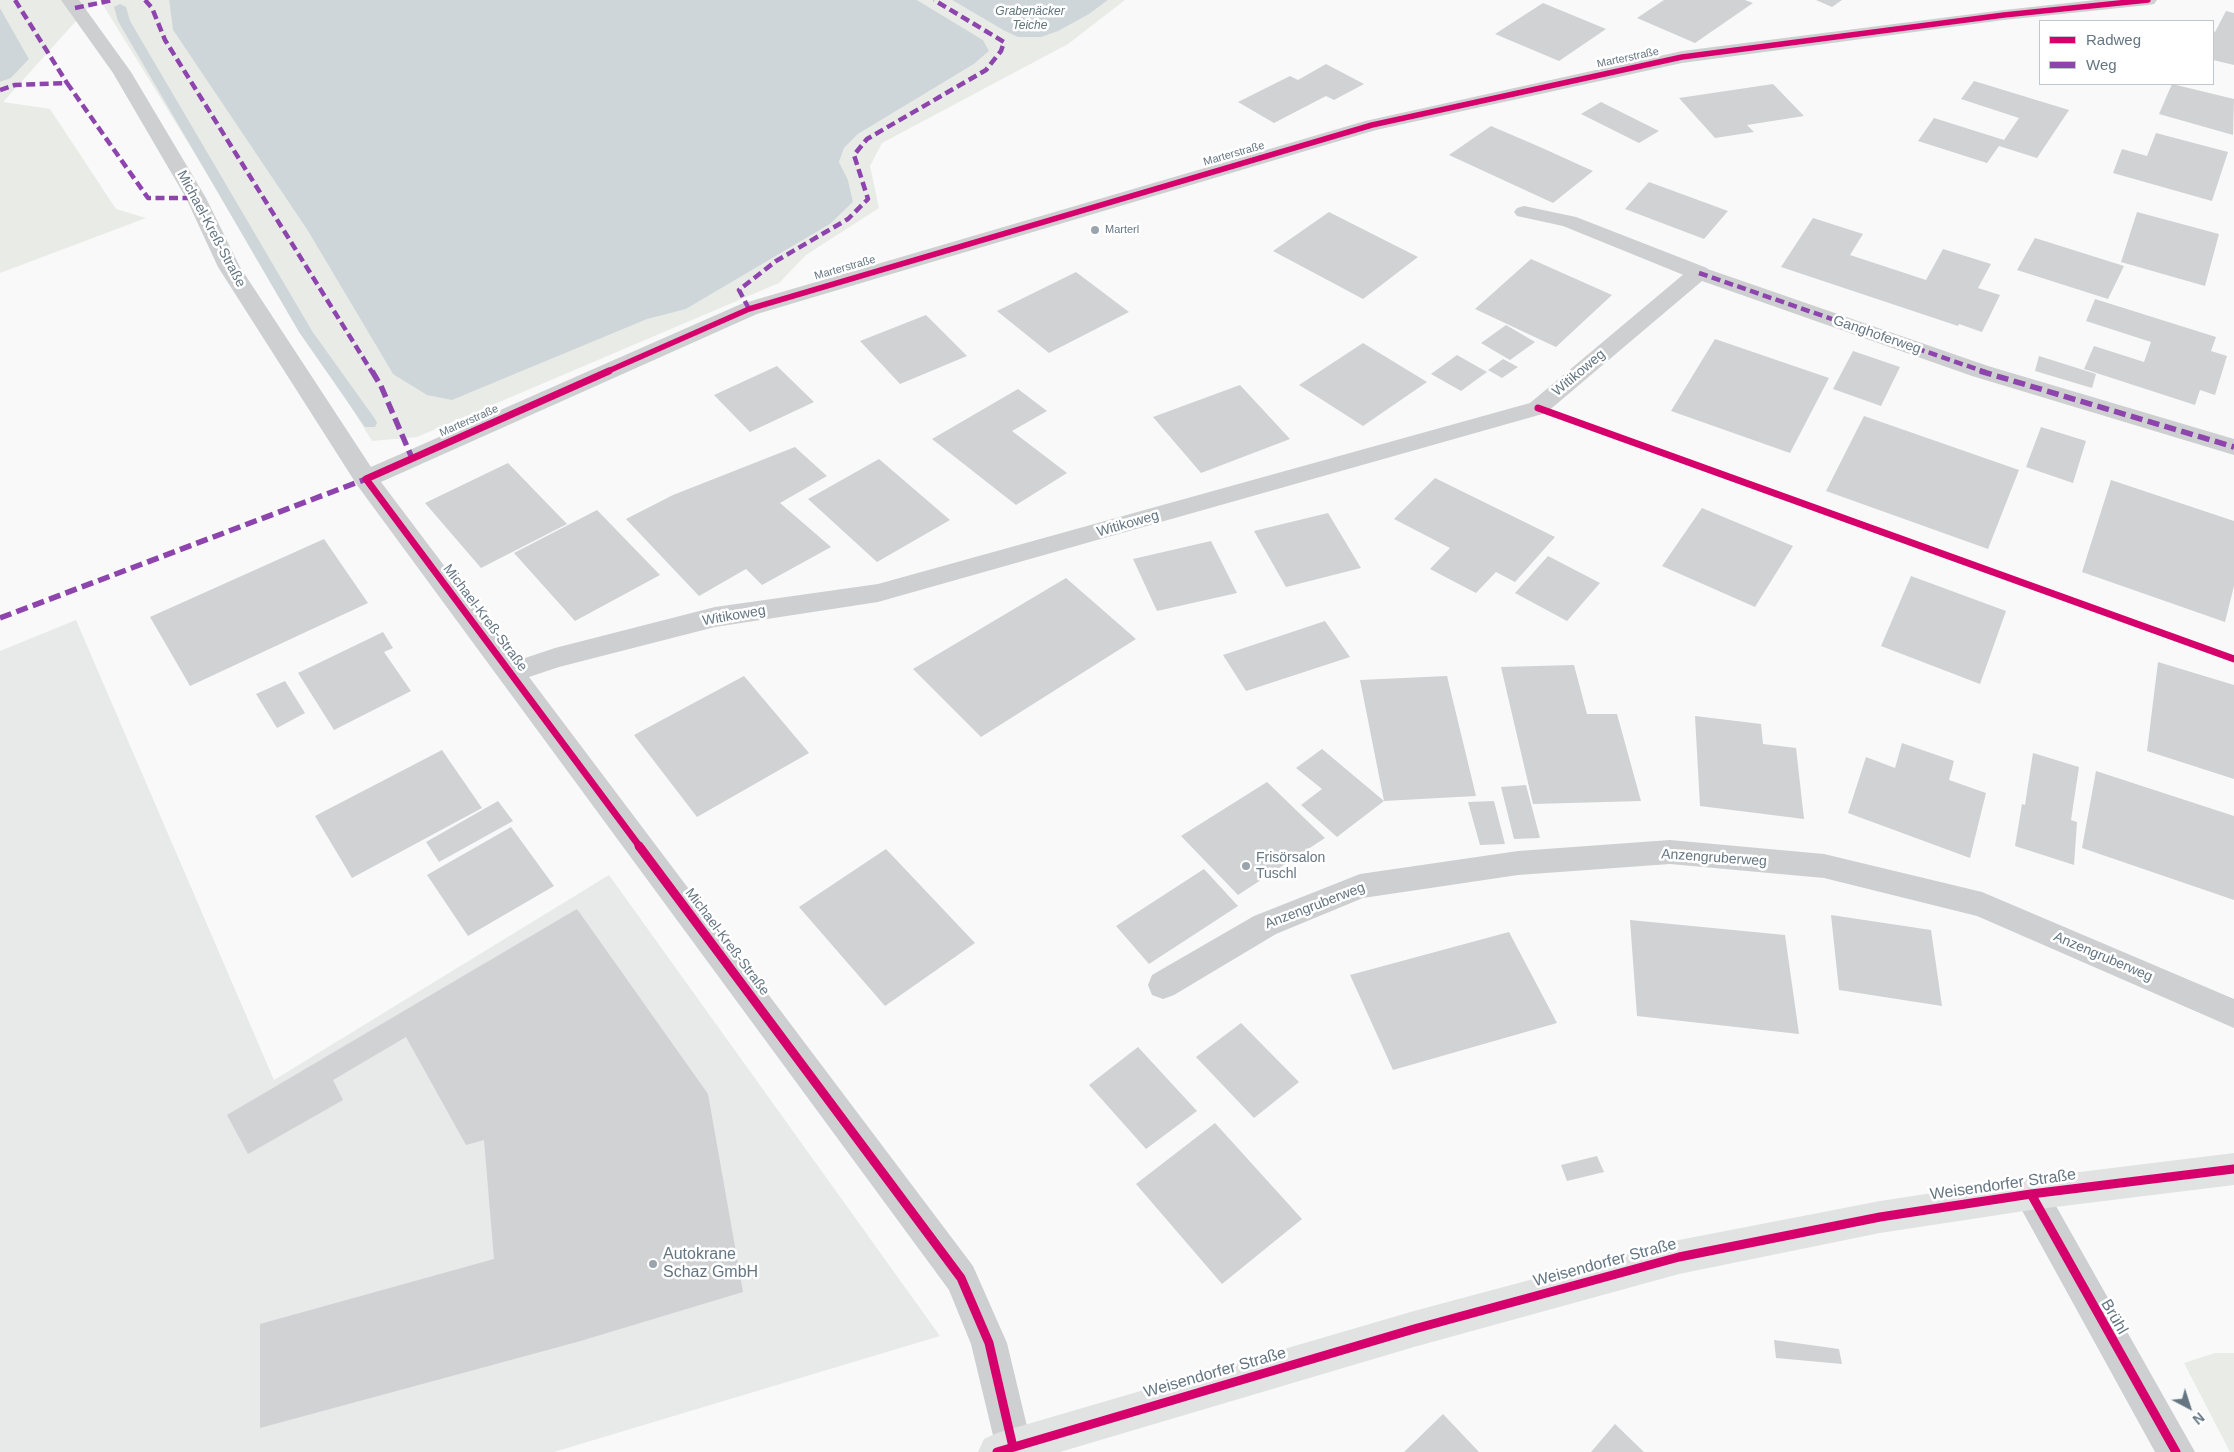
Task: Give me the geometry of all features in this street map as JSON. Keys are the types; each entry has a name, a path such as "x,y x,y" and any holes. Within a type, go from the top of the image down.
{"main road":[{"name":"Weisendorfer Straße","path":"1005,1450 1414,1329 1679,1257 1880,1217 2031,1194 2234,1169"}],"street":[{"name":"Michael-Kreß-Straße","path":"70,0 122,72 196,198 229,267 366,479 961,1278 990,1343 1005,1450"},
{"name":"Marterstraße","path":"1968,0 2004,15"},
{"name":"Marterstraße","path":"366,479 749,308 1372,125 1682,57 2004,15 2148,0"},
{"name":"Ganghoferweg","path":"1524,212 1569,221 1699,273 1980,371 2234,447"},
{"name":"Witikoweg","path":"511,673 554,658 716,617 878,593 1538,408 1699,273"},
{"name":"Anzengruberweg","path":"1162,985 1266,924 1360,886 1518,863 1670,852 1824,866 1982,905 2234,1014"},
{"name":"Brühl","path":"2031,1194 2176,1452"}],"shaded area":[{"path":"0,0 95,0 3,102 50,109 116,209 146,218 0,273 0,82 11,78 29,59 0,8"},
{"path":"100,0 169,0 173,30 308,231 393,374 686,309 830,224 853,202 848,180 839,162 844,148 858,134 974,64 989,51 983,40 917,0 952,0 1003,30 1089,14 1108,0 1125,0 1068,44 882,143 870,166 879,208 806,255 779,283 417,437 372,441"},
{"name":"Autokrane Schaz GmbH","path":"76,620 274,1080 609,875 940,1336 554,1452 0,1452 0,651"},
{"path":"2215,1353 2234,1353 2234,1452 2230,1452 2184,1363"}],"water":[{"path":"169,0 917,0 983,40 989,51 974,64 858,134 844,148 839,162 848,180 853,202 830,224 686,309 647,319 452,400 427,395 393,374 308,231 173,30"},
{"name":"Grabenäcker Teiche","path":"952,0 1108,0 1089,14 1058,31 1041,37 1018,37"},
{"path":"0,8 29,59 11,78 0,82"}],"building":[{"path":"1664,0 1745,0 1753,3 1695,43 1637,18"},
{"path":"1816,0 1842,0 1832,7"},
{"path":"1543,3 1606,29 1559,61 1495,34"},
{"path":"2226,11 2234,13 2234,65 2214,60 2215,32"},
{"path":"1326,64 1364,84 1334,100 1326,96 1274,123 1238,102 1290,76 1298,80"},
{"path":"1974,81 2069,110 2037,158 1999,146 1987,163 1918,141 1934,118 2004,140 2019,118 1961,99"},
{"path":"1773,84 1804,116 1747,125 1754,132 1715,138 1679,98"},
{"path":"2172,85 2234,99 2233,135 2159,114"},
{"path":"1601,102 1659,131 1639,143 1581,114"},
{"path":"1491,126 1593,171 1553,203 1449,155"},
{"path":"2156,133 2228,152 2212,201 2113,173 2122,149 2147,156"},
{"path":"1649,182 1728,211 1704,239 1625,209"},
{"path":"1329,212 1418,257 1363,299 1273,251"},
{"path":"2137,212 2219,234 2205,286 2121,262"},
{"path":"1813,218 1863,234 1850,255 1926,280 1943,249 1991,264 1978,288 2000,295 1982,332 1959,324 1958,326 1781,267"},
{"path":"2035,238 2124,266 2108,299 2017,270"},
{"path":"1531,259 1612,295 1556,347 1475,309"},
{"path":"1076,272 1129,312 1049,353 997,311"},
{"path":"2095,299 2216,337 2211,351 2227,356 2215,395 2200,390 2195,405 2084,369 2094,346 2144,362 2151,342 2086,321"},
{"path":"926,315 967,356 900,384 860,341"},
{"path":"1506,325 1535,342 1510,360 1481,343"},
{"path":"1715,339 1829,378 1790,453 1671,411"},
{"path":"1363,343 1427,382 1363,426 1299,385"},
{"path":"1853,351 1900,367 1881,406 1833,389"},
{"path":"1457,355 1487,372 1461,391 1431,374"},
{"path":"2039,356 2096,374 2092,388 2035,371"},
{"path":"1503,359 1518,367 1502,378 1488,370"},
{"path":"777,366 814,402 750,432 714,395"},
{"path":"1240,385 1290,439 1201,473 1153,417"},
{"path":"1018,389 1047,411 1012,431 1067,473 1016,505 932,439"},
{"path":"1864,416 2019,470 1988,549 1826,491"},
{"path":"2041,427 2086,441 2073,483 2026,467"},
{"path":"795,447 827,476 780,503 831,547 762,585 746,569 699,596 626,519 673,495"},
{"path":"879,459 950,520 877,562 808,499"},
{"path":"508,463 567,524 481,568 425,503"},
{"path":"1435,478 1555,537 1515,582 1496,572 1476,593 1430,569 1450,548 1394,519"},
{"path":"2111,480 2234,521 2234,586 2225,622 2082,572"},
{"path":"1702,508 1793,546 1755,607 1662,566"},
{"path":"597,510 660,575 575,621 514,553"},
{"path":"1328,513 1361,568 1286,587 1254,531"},
{"path":"324,539 368,603 190,686 150,617"},
{"path":"1211,541 1237,593 1157,611 1133,559"},
{"path":"1548,556 1600,583 1567,621 1515,593"},
{"path":"1911,576 2006,611 1980,684 1881,646"},
{"path":"1066,578 1136,639 981,737 913,669"},
{"path":"1325,621 1350,657 1246,691 1223,655"},
{"path":"383,632 393,648 384,652 411,691 334,730 298,673"},
{"path":"2158,662 2234,685 2234,779 2147,751"},
{"path":"1574,665 1587,714 1617,714 1641,801 1533,804 1501,667"},
{"path":"744,676 809,753 697,817 634,735"},
{"path":"1447,676 1476,796 1384,801 1360,680"},
{"path":"285,681 305,713 277,728 256,694"},
{"path":"1695,716 1761,724 1763,744 1796,748 1804,819 1700,806"},
{"path":"1902,743 1954,761 1949,780 1986,793 1970,858 1848,813 1866,757 1895,768"},
{"path":"1322,749 1384,801 1337,837 1301,805 1322,789 1296,768"},
{"path":"442,750 482,808 352,878 315,816"},
{"path":"2033,753 2079,767 2071,820 2077,822 2074,865 2015,846 2022,804 2025,805"},
{"path":"2096,771 2234,816 2234,900 2082,848"},
{"name":"Frisörsalon Tuschl","path":"1267,782 1325,838 1238,895 1181,836"},
{"path":"1526,785 1540,838 1514,839 1501,787"},
{"path":"498,801 513,821 439,862 426,842"},
{"path":"1494,801 1505,844 1480,845 1468,802"},
{"path":"511,827 554,886 468,936 427,875"},
{"path":"886,849 975,943 885,1006 799,907"},
{"path":"1204,869 1238,906 1149,964 1116,926"},
{"path":"577,909 708,1094 743,1292 577,1342 260,1428 260,1324 494,1259 484,1140 466,1145 406,1037 333,1080 343,1100 248,1154 227,1115"},
{"path":"1831,915 1931,930 1942,1006 1839,990"},
{"path":"1630,920 1785,935 1799,1034 1637,1016"},
{"path":"1509,932 1557,1023 1393,1070 1350,975"},
{"path":"1241,1023 1299,1082 1254,1118 1196,1057"},
{"path":"1138,1047 1197,1111 1146,1149 1089,1085"},
{"path":"1215,1123 1302,1219 1222,1284 1136,1184"},
{"path":"1597,1156 1604,1172 1567,1181 1561,1165"},
{"path":"1774,1340 1839,1349 1842,1364 1776,1358"},
{"path":"1443,1414 1479,1452 1404,1452"},
{"path":"1615,1424 1644,1452 1591,1452"}],"waterway":[{"path":"120,7 124,21 306,332 370,423"}],"marked path":[{"path":"15,0 67,83"},
{"path":"75,8 113,0"},
{"path":"145,0 152,8 165,40 381,386 412,458"},
{"path":"749,309 739,290 776,261 848,219 868,199 854,155 867,139 986,70 1001,51 1004,42 934,0"},
{"path":"0,90 15,85 67,83 148,198 196,198"},
{"path":"1699,273 1980,371 2234,447"},
{"path":"0,618 366,479"}],"cycle path":[{"path":"1013,1447 989,1343 961,1278 366,479 749,309 1372,125 1682,57 2004,15 2148,0"},
{"path":"1538,408 2234,659"},
{"path":"997,1452 1414,1329 1679,1257 1880,1217 2031,1194 2234,1169"},
{"path":"2031,1194 2176,1452"}],"place":[{"name":"Marterl","path":"1095,230"},
{"name":"Frisörsalon Tuschl","path":"1246,866"},
{"name":"Autokrane Schaz GmbH","path":"653,1264"}]}
